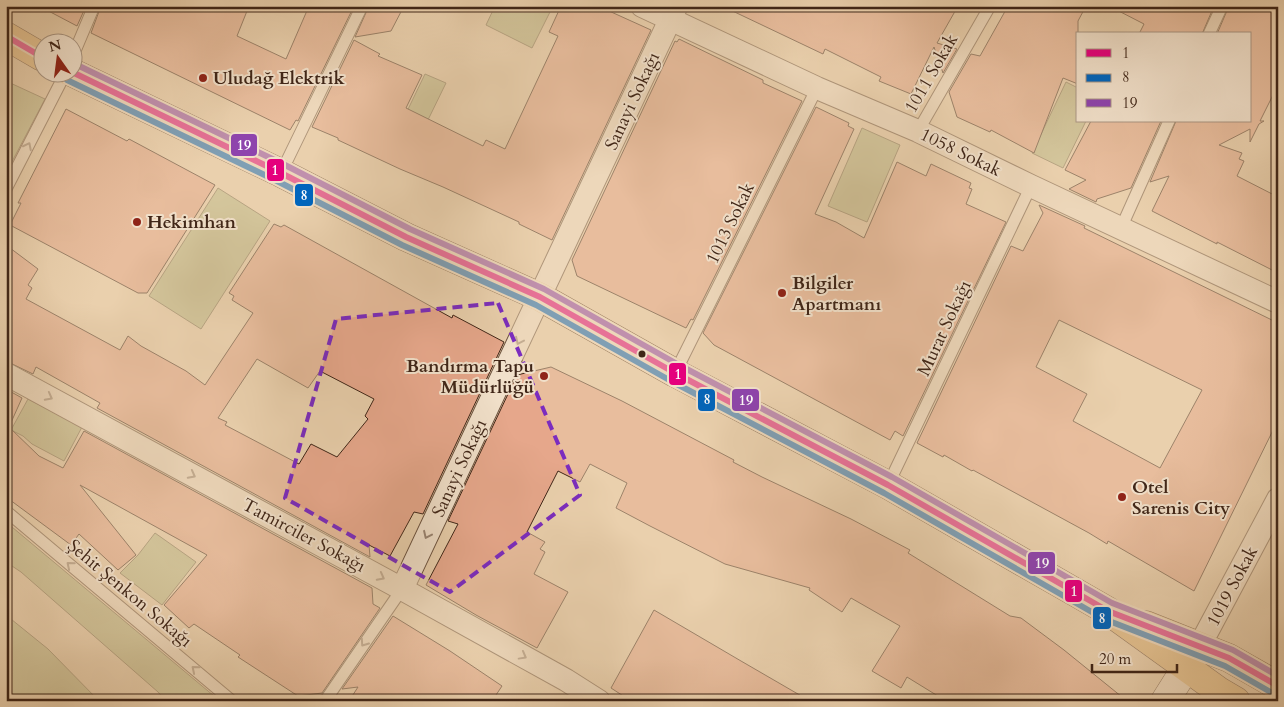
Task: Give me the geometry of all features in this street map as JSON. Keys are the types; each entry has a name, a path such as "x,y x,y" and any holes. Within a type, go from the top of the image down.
{"main road":[{"path":"6,36 32,50"},
{"path":"82,77 281,173 406,237 540,297 675,374 888,485 1108,611 1193,657 1236,701"},
{"path":"1193,657 1229,658 1278,686"},
{"path":"1165,701 1193,657"}],"street":[{"name":"1058 Sokak","path":"642,6 674,13 817,88 918,131 1278,302"},
{"name":"Sanayi Sokağı","path":"402,589 674,13"},
{"name":"Tamirciler Sokağı","path":"6,374 402,589 566,680 599,701"},
{"name":"1019 Sokak","path":"1193,657 1278,499"}],"lane":[{"path":"82,34 94,6"},
{"path":"281,173 362,6"},
{"name":"1011 Sokak","path":"918,131 990,6"},
{"path":"1210,32 1222,6"},
{"path":"6,189 61,82"},
{"name":"1013 Sokak","path":"675,374 817,88"},
{"path":"1121,228 1169,122"},
{"name":"Murat Sokağı","path":"888,485 1031,186"},
{"name":"Şehit Şenkon Sokağı","path":"6,511 232,701"},
{"name":"Sanayi Sokağı","path":"325,701 402,589"}],"highlighted area":[{"path":"498,303 580,495 450,592 285,498 336,319"}],"green space":[{"path":"495,6 553,6 532,48 486,25"},
{"path":"425,74 446,83 405,167 385,157"},
{"path":"6,81 45,99 6,173"},
{"path":"1066,82 1076,87 1076,122 1086,122 1063,168 1032,153"},
{"path":"862,128 900,145 867,222 828,206"},
{"path":"218,188 270,221 201,329 149,296"},
{"path":"28,399 82,427 64,461 11,430"},
{"path":"6,522 220,701 166,701 21,572 6,562"},
{"path":"155,533 196,562 162,605 120,573 138,555"},
{"path":"6,615 48,649 99,701 6,701"}],"building":[{"path":"39,6 86,6 77,26"},
{"path":"101,6 249,6 237,36 286,59 309,6 354,6 298,121 296,120 290,130 91,33"},
{"path":"369,6 404,6 391,31 355,37"},
{"path":"561,6 598,6 651,30 552,240 519,224 519,222 312,127 354,40 380,54 378,56 422,75 406,108 483,146 486,140 505,149 558,36 549,32"},
{"path":"722,6 958,6 937,43 957,49 943,73 934,47 911,94 879,81 881,77 825,49 823,54"},
{"path":"1008,6 1086,6 1078,21 1078,32 1076,32 1076,83 1063,78 1034,153 991,130 990,132 957,117 949,92 971,54 980,56"},
{"path":"1109,6 1214,6 1203,32 1140,32 1144,24"},
{"path":"1229,6 1278,6 1278,85 1260,121 1264,121 1259,124 1250,142 1250,129 1219,145 1242,153 1239,159 1244,161 1237,176 1278,197 1278,273 1152,211 1169,176 1150,182 1176,122 1252,122 1252,32 1218,32"},
{"path":"679,39 802,101 693,320 691,319 686,328 577,276 572,260 675,41 677,42"},
{"path":"816,107 849,123 848,126 854,129 815,214 836,222 864,238 897,162 926,176 931,164 971,183 969,188 972,189 966,204 1006,222 903,436 895,431 890,440 714,345 703,333"},
{"path":"66,109 127,141 129,139 215,185 147,293 138,293 10,225 21,203 18,203"},
{"path":"1090,122 1161,122 1131,188 1097,199 1096,202 1069,189 1086,180 1065,170"},
{"path":"1039,205 1085,226 1084,228 1278,323 1278,420 1194,591 1108,541 1107,544 973,470 917,443 1011,246 1023,251 1043,213","holes":["1059,320 1202,390 1160,468 1073,421 1087,394 1036,367"]},
{"path":"274,224 281,227 284,225 452,318 453,315 504,342 423,514 414,512 390,556 369,545 370,557 97,408 100,403 36,367 33,374 6,361 6,245 38,269 28,285 32,288 26,299 120,350 128,336 141,346 186,371 205,385 253,313 232,300 234,296 229,293","holes":["257,359 308,388 320,371 374,399 365,416 368,419 337,457 311,444 299,464 225,425 227,422 218,418"]},
{"path":"551,367 622,401 734,460 733,462 762,477 851,519 910,550 908,553 1010,616 1021,618 1127,701 946,701 907,677 901,688 872,671 900,626 851,598 842,612 809,590 810,588 725,564 650,526 616,508 627,483 590,464 580,482 558,471 527,532 545,542 540,549 545,552 534,574 568,592 537,648 476,615 426,585 458,524 448,521 517,375"},
{"path":"6,389 22,398 9,427 39,456 63,468 84,431 372,588 373,604 380,608 322,693 298,696 238,657 240,655 194,624 189,628 164,605 207,555 80,485 136,555 118,570 79,534 71,545 6,497"},
{"path":"654,610 810,701 631,701 611,688"},
{"path":"393,616 502,686 492,701 349,701 358,687 342,689"}],"transit line":[{"name":"1","path":"6,36 32,51"},
{"name":"19","path":"82,67 285,165 410,229 544,289 679,365 892,477 1112,603 1233,650 1278,676"},
{"name":"1","path":"82,77 281,173 406,237 540,297 675,373 888,485 1108,611 1229,658 1278,686"},
{"name":"8","path":"71,82 277,181 402,245 536,305 671,381 884,493 1104,619 1225,666 1274,694"}],"place":[{"name":"Uludağ Elektrik","path":"203,78"},
{"name":"Hekimhan","path":"137,222"},
{"name":"Bilgiler Apartmanı","path":"782,293"},
{"name":"Bandırma Tapu Müdürlüğü","path":"544,376"},
{"name":"Otel Sarenis City","path":"1122,497"}]}
